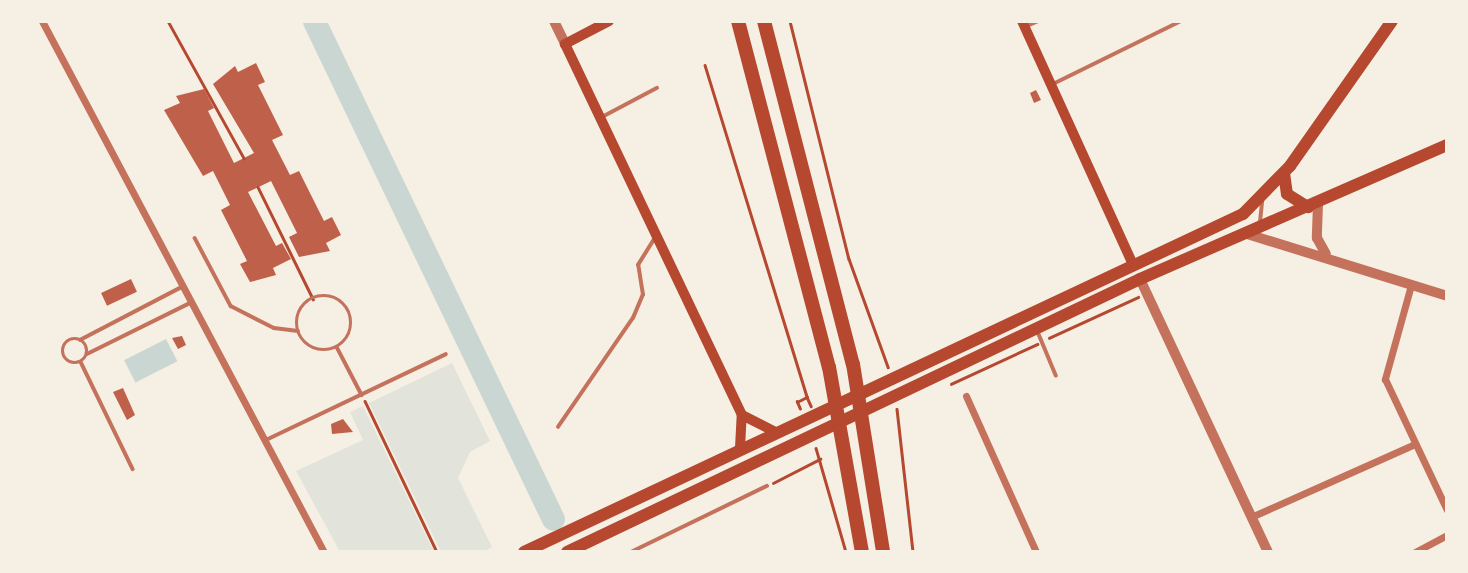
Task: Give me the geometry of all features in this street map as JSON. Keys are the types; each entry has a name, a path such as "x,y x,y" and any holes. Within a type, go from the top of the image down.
{"highway":[{"path":"738,21 750,57 829,367 862,552"},
{"path":"764,21 853,364 883,552"}],"main road":[{"path":"609,21 565,44 658,234 742,415 740,448"},
{"path":"731,21 750,57"},
{"path":"524,552 944,352 1236,219 1264,197 1284,173 1392,21"},
{"path":"1023,24 1133,265"},
{"path":"567,552 584,548 799,437 1035,327 1242,233 1313,205 1447,145"},
{"path":"1284,173 1287,194 1313,205"},
{"path":"742,415 776,432"}],"street":[{"path":"42,21 324,552"},
{"path":"554,21 565,44"},
{"path":"1313,205 1317,238 1326,254"},
{"path":"1242,233 1272,238 1326,254 1447,296"},
{"path":"1140,279 1268,552"},
{"path":"1411,285 1384,374 1447,510"},
{"path":"966,396 1036,552"},
{"path":"1251,517 1415,444"},
{"path":"1415,552 1447,535"}],"lane":[{"path":"1023,24 1038,21"},
{"path":"1051,85 1181,21"},
{"path":"600,118 657,88"},
{"path":"1264,197 1261,225 1272,238"},
{"path":"558,427 633,318 643,295 638,265 658,234"},
{"path":"195,238 231,306 274,328 298,331 316,349 337,347 350,330 349,312 336,299 313,299 299,313 298,331"},
{"path":"133,469 81,362 63,354 67,342 80,340 184,286"},
{"path":"81,362 87,354 192,302"},
{"path":"1035,327 1056,374"},
{"path":"80,340 87,354"},
{"path":"337,347 362,395"},
{"path":"266,440 446,354"},
{"path":"631,552 767,486"}],"path":[{"path":"168,21 244,158"},
{"path":"790,21 849,259 887,366"},
{"path":"705,65 807,397"},
{"path":"258,187 313,299"},
{"path":"946,386 1147,293"},
{"path":"362,395 437,552"},
{"path":"797,402 800,410"},
{"path":"909,404 897,409 913,552"},
{"path":"815,446 846,552"},
{"path":"767,486 820,459"}],"shaded area":[{"path":"166,339 177,361 135,383 124,360"},
{"path":"452,363 490,441 470,452 458,478 492,547 483,552 441,552 369,403"},
{"path":"363,406 434,552 340,552 296,471 363,440 350,412"}],"building":[{"path":"256,63 265,82 258,85 283,135 272,140 290,175 299,171 324,221 332,217 341,235 326,243 330,251 299,257 289,237 297,233 271,181 248,192 276,246 282,243 291,259 273,268 276,275 250,282 240,264 247,261 221,210 230,205 213,171 203,176 164,110 180,103 176,96 204,89 214,108 208,111 234,163 254,153 213,84 235,66 238,72"},
{"path":"1036,90 1041,100 1034,103 1030,93"},
{"path":"131,279 137,292 107,306 101,293"},
{"path":"182,336 186,345 178,349 172,338"},
{"path":"123,388 135,415 127,420 113,392"},
{"path":"343,419 353,432 332,434 331,424"}],"waterway":[{"path":"314,21 553,519"}]}
